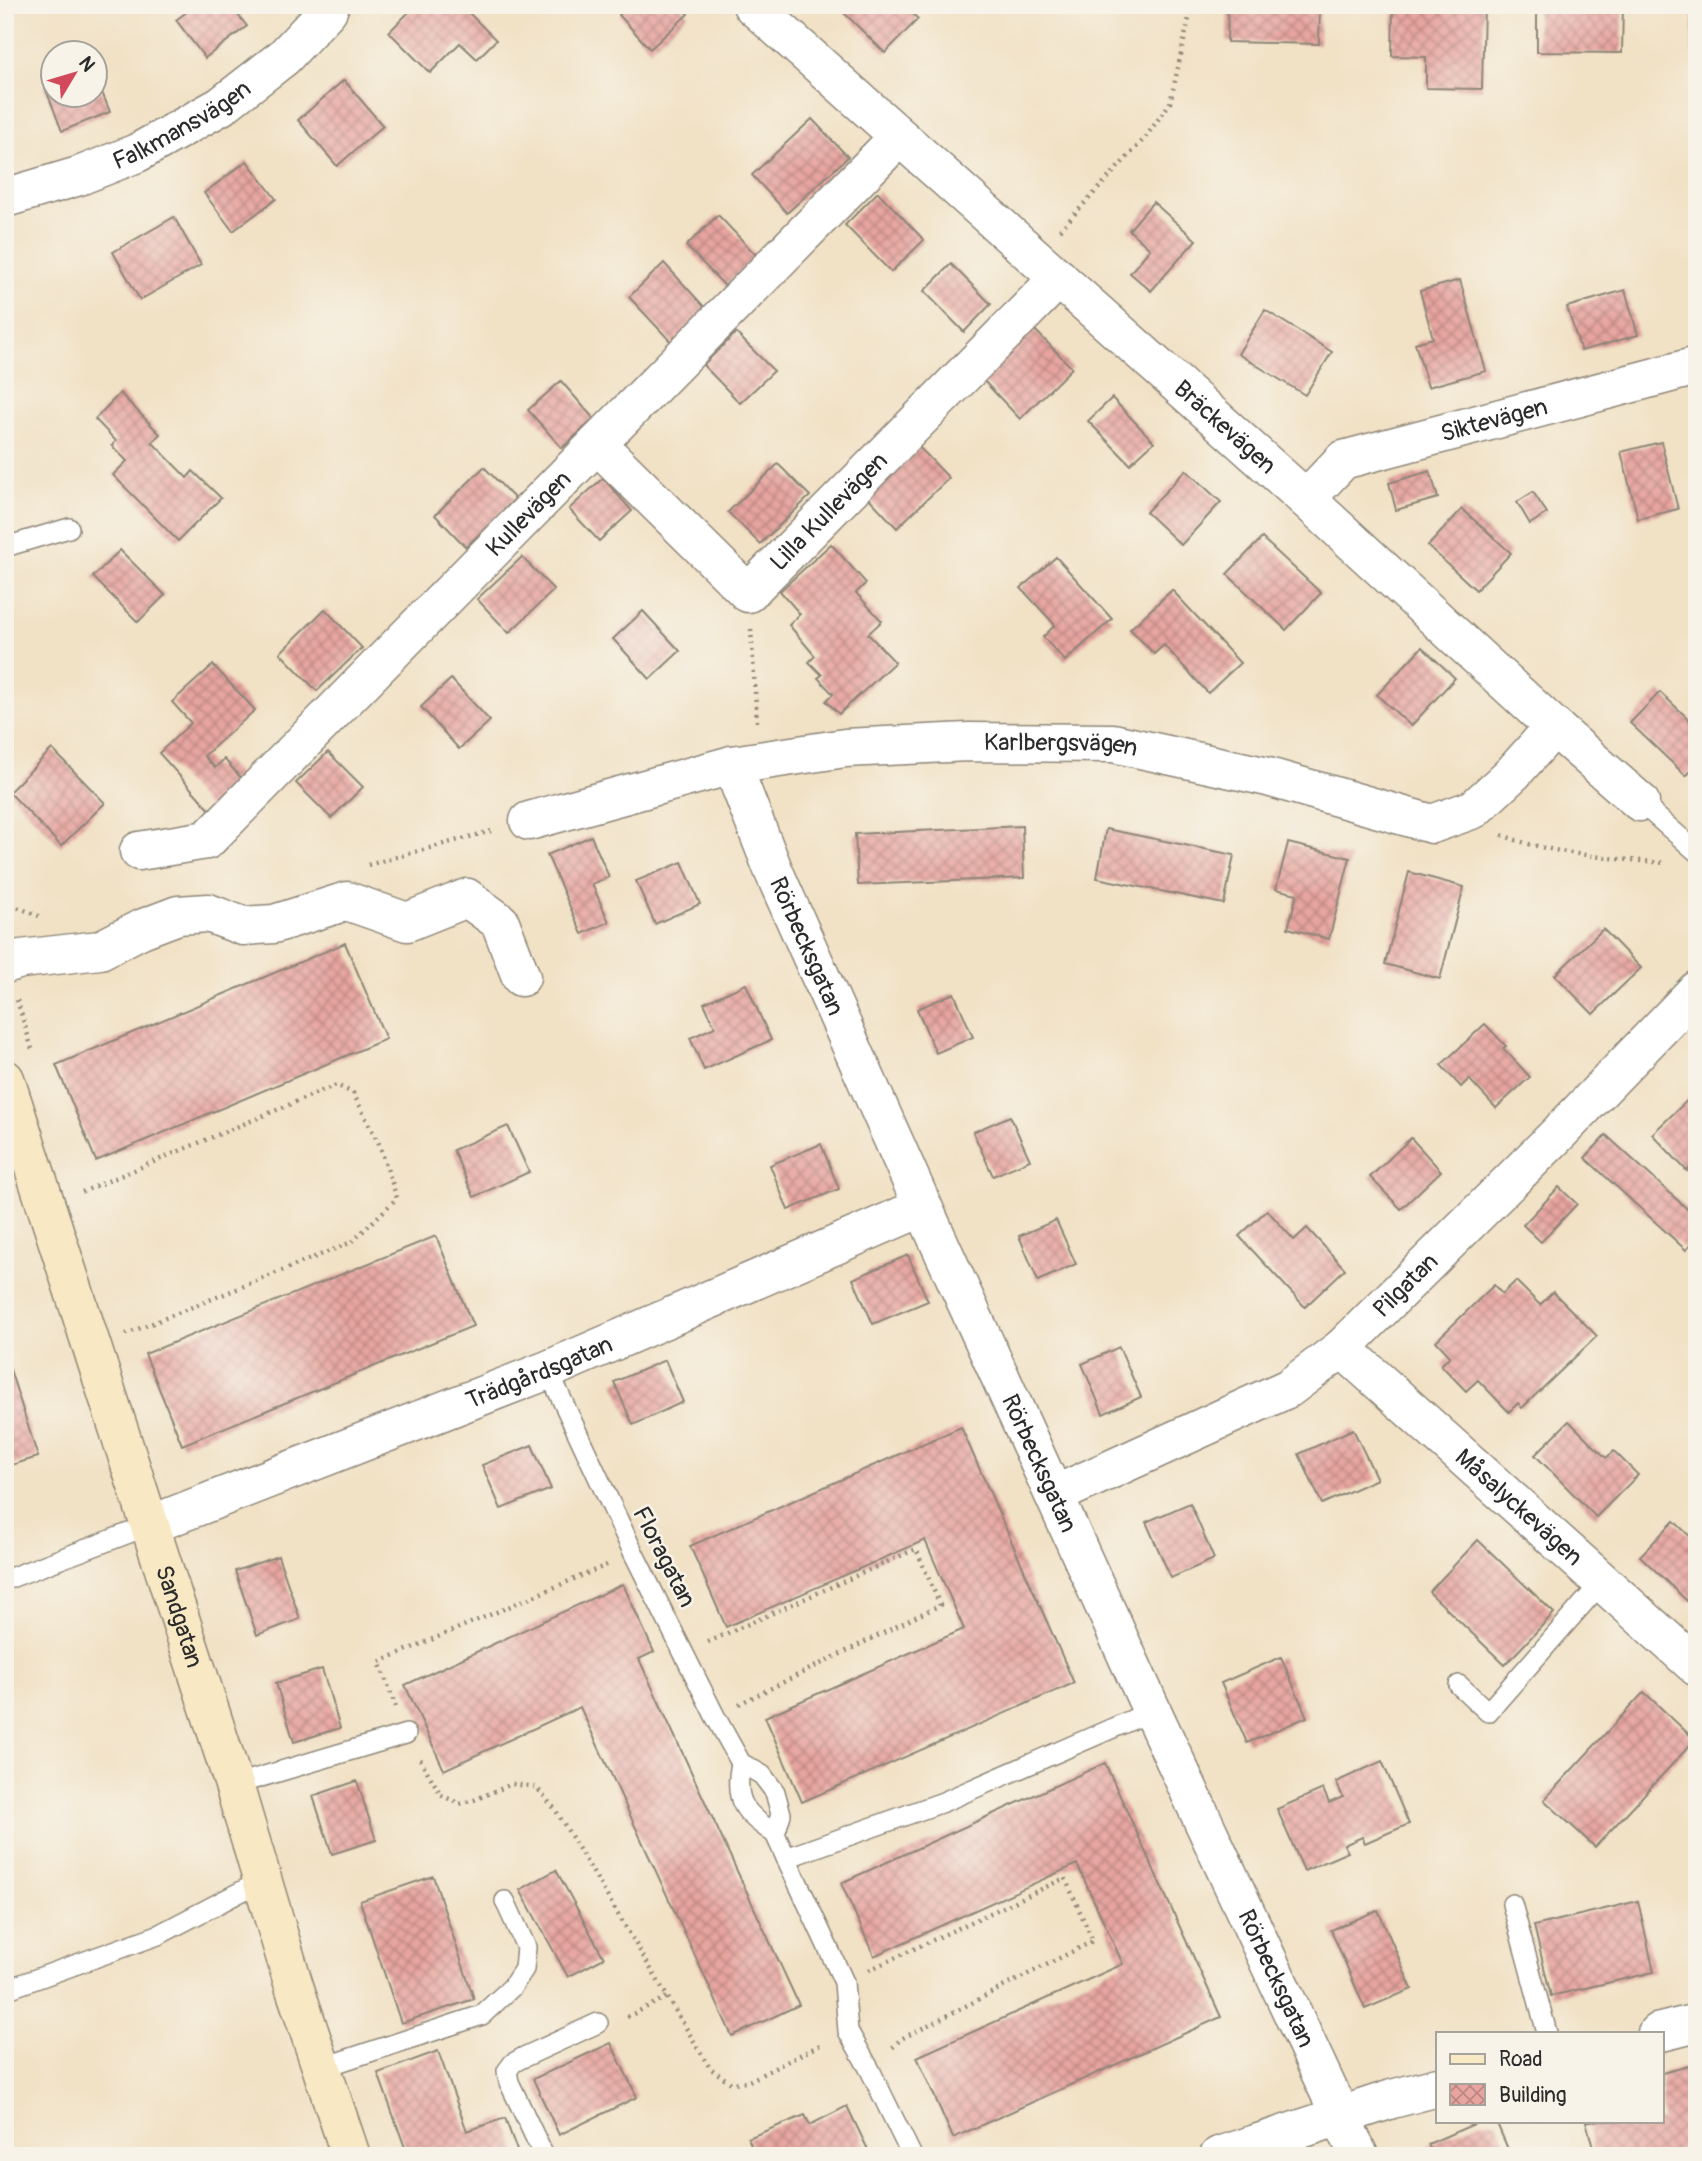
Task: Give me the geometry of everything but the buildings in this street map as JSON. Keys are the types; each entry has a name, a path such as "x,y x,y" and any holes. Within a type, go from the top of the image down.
{"main road":[{"name":"Sandgatan","path":"5,1079 351,2156"}],"street":[{"name":"Falkmansvägen","path":"5,198 79,176 137,153 220,106 284,57 330,5"},
{"name":"Bräckevägen","path":"752,5 1306,499 1554,727 1640,802"},
{"name":"Kullevägen","path":"139,851 207,840 899,137"},
{"name":"Lilla Kullevägen","path":"748,593 1047,268"},
{"name":"Siktevägen","path":"1306,499 1343,460 1697,366"},
{"path":"597,444 748,593"},
{"name":"Karlbergsvägen","path":"529,821 746,763 845,748 968,742 1113,743 1268,776 1432,824 1475,809 1513,774 1554,727"},
{"name":"Rörbecksgatan","path":"746,763 774,872 1152,1711 1359,2156"},
{"path":"5,964 21,959 100,950 141,929 178,915 208,913 243,926 274,924 347,901 407,922 467,898 500,922 521,977"},
{"name":"Pilgatan","path":"1055,1495 1289,1388 1342,1348 1560,1132 1697,990"},
{"name":"Trädgårdsgatan","path":"150,1525 548,1370 923,1207"},
{"name":"Måsalyckevägen","path":"1342,1348 1697,1667"},
{"path":"1661,2032 1697,2023"},
{"path":"1219,2156 1341,2115 1436,2088"}],"lane":[{"path":"5,547 69,528"},
{"name":"Bräckevägen","path":"1640,802 1697,852"},
{"name":"Floragatan","path":"548,1370 634,1554 715,1716 741,1763 762,1775 775,1792 781,1814 775,1834"},
{"path":"5,1580 150,1525"},
{"path":"1458,1685 1489,1712 1602,1581"},
{"path":"786,1858 943,1802 1152,1711"},
{"path":"234,1786 405,1734"},
{"name":"Floragatan","path":"741,1763 737,1783 741,1803 754,1820 775,1834 844,1982 848,2031 912,2156"},
{"path":"5,1990 158,1935 263,1880"},
{"path":"321,2068 482,2015 512,1987 524,1969 526,1947 505,1901"},
{"path":"1512,1904 1547,2032"},
{"path":"544,2156 509,2082 508,2071 513,2063 522,2058 598,2023"}],"path":[{"path":"1047,268 1170,103 1192,5"},
{"path":"746,763 748,593"},
{"path":"1475,809 1490,831 1527,845 1601,857 1677,864"},
{"path":"359,868 529,821"},
{"path":"5,902 48,919"},
{"path":"78,1194 337,1084 353,1093 379,1144 397,1198 352,1242 126,1334"},
{"path":"685,1652 916,1549 940,1605 715,1716"},
{"path":"634,1554 379,1661 405,1734 441,1795 460,1804 512,1784 536,1787 555,1809 710,2068 731,2083 747,2082 848,2031"},
{"path":"844,1982 1065,1878 1093,1941 901,2039 870,2070"},
{"path":"598,2023 616,2022 667,1997"}],"green space":[{"path":"1118,5 1182,5 1121,13"}]}
